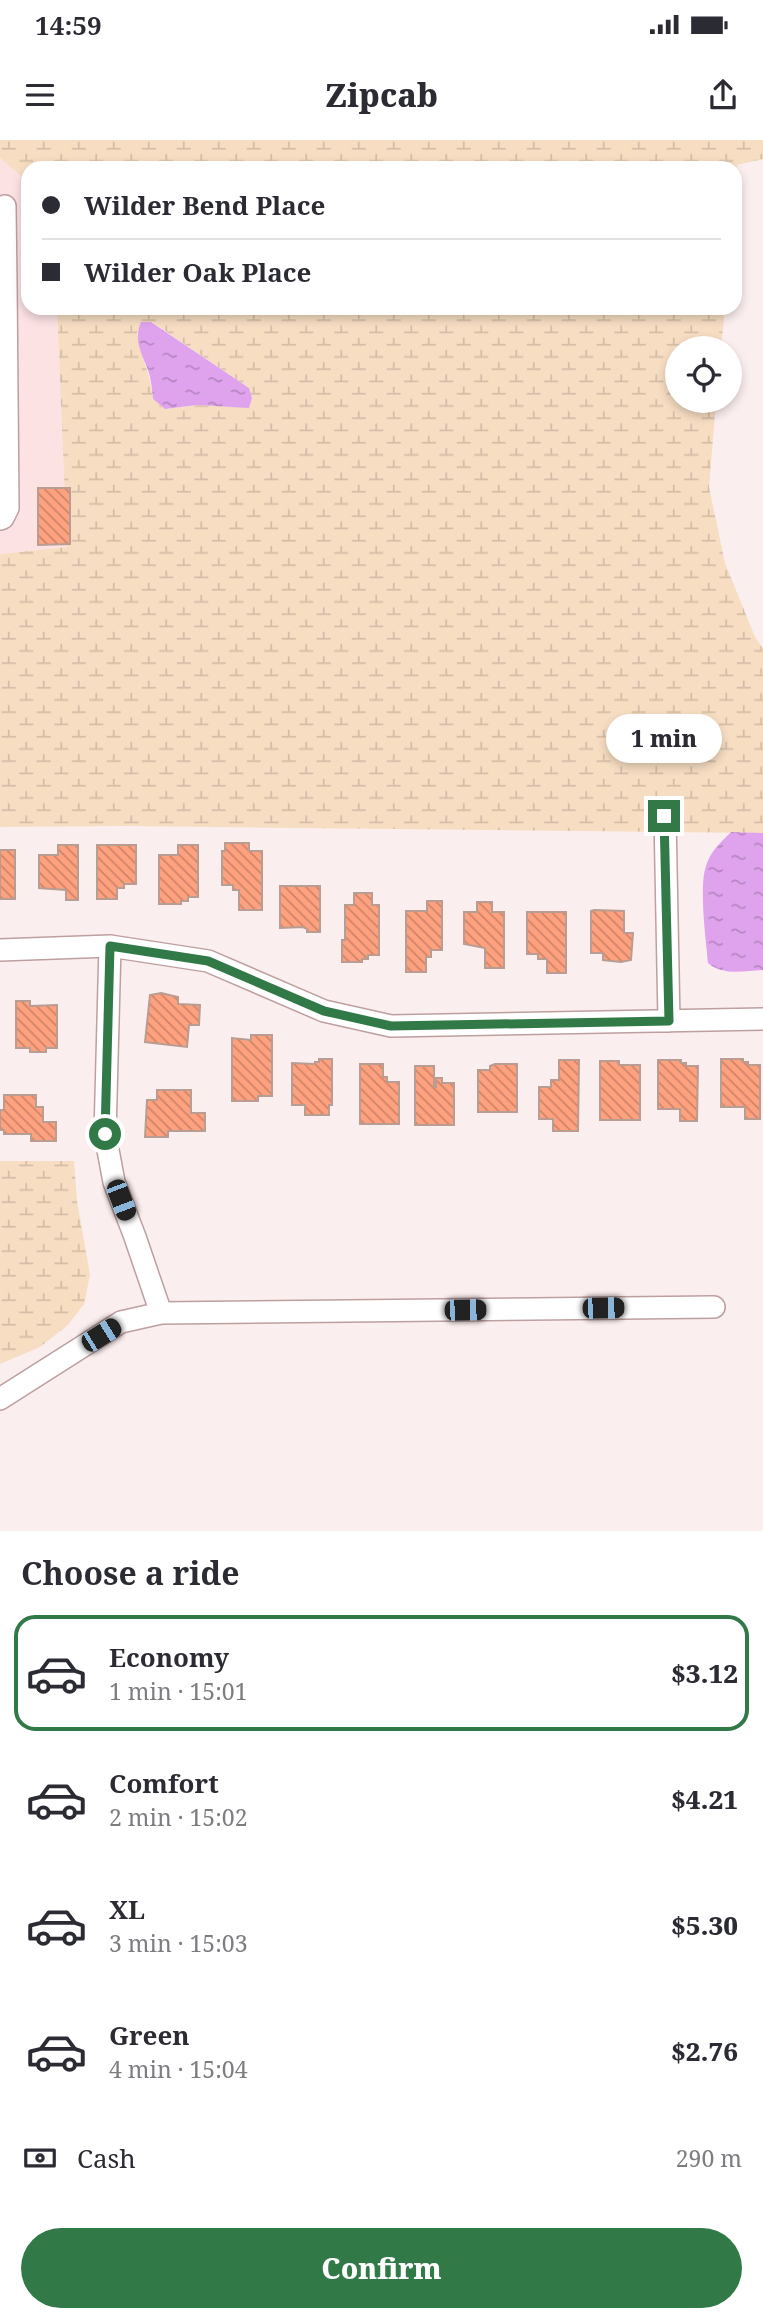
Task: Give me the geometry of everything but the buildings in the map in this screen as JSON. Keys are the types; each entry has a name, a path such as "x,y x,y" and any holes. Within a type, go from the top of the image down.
{"street":[{"path":"0,519 3,519 8,508 4,462 5,206"},
{"path":"664,816 669,1021"},
{"path":"110,946 105,1134 114,1182 161,1313"},
{"path":"0,950 110,946 208,961 324,1011 391,1026 763,1019"},
{"path":"0,1399 121,1322 161,1313 714,1307"}],"shaded area":[{"path":"0,158 21,176 21,315 57,315 67,547 0,554"}],"green space":[{"path":"0,140 763,140 763,159 742,164 742,161 21,161 21,176 0,158"},
{"path":"57,315 724,315 722,336 665,336 665,413 715,413 709,487 725,563 755,637 763,649 763,833 0,827 0,554 67,547","holes":["152,322 249,388 252,398 249,407 197,405 165,409 153,399 137,332"]},
{"path":"0,1161 74,1161 77,1201 90,1275 84,1304 68,1325 40,1347 0,1364"}],"water":[{"path":"141,322 151,322 249,388 252,398 249,408 197,405 165,409 153,399 149,373 139,344"},
{"path":"731,832 763,833 763,970 727,971 708,963 703,912 704,872 711,854"}],"route":[{"path":"105,1134 110,946 208,961 324,1011 391,1026 669,1021 664,816"}]}
